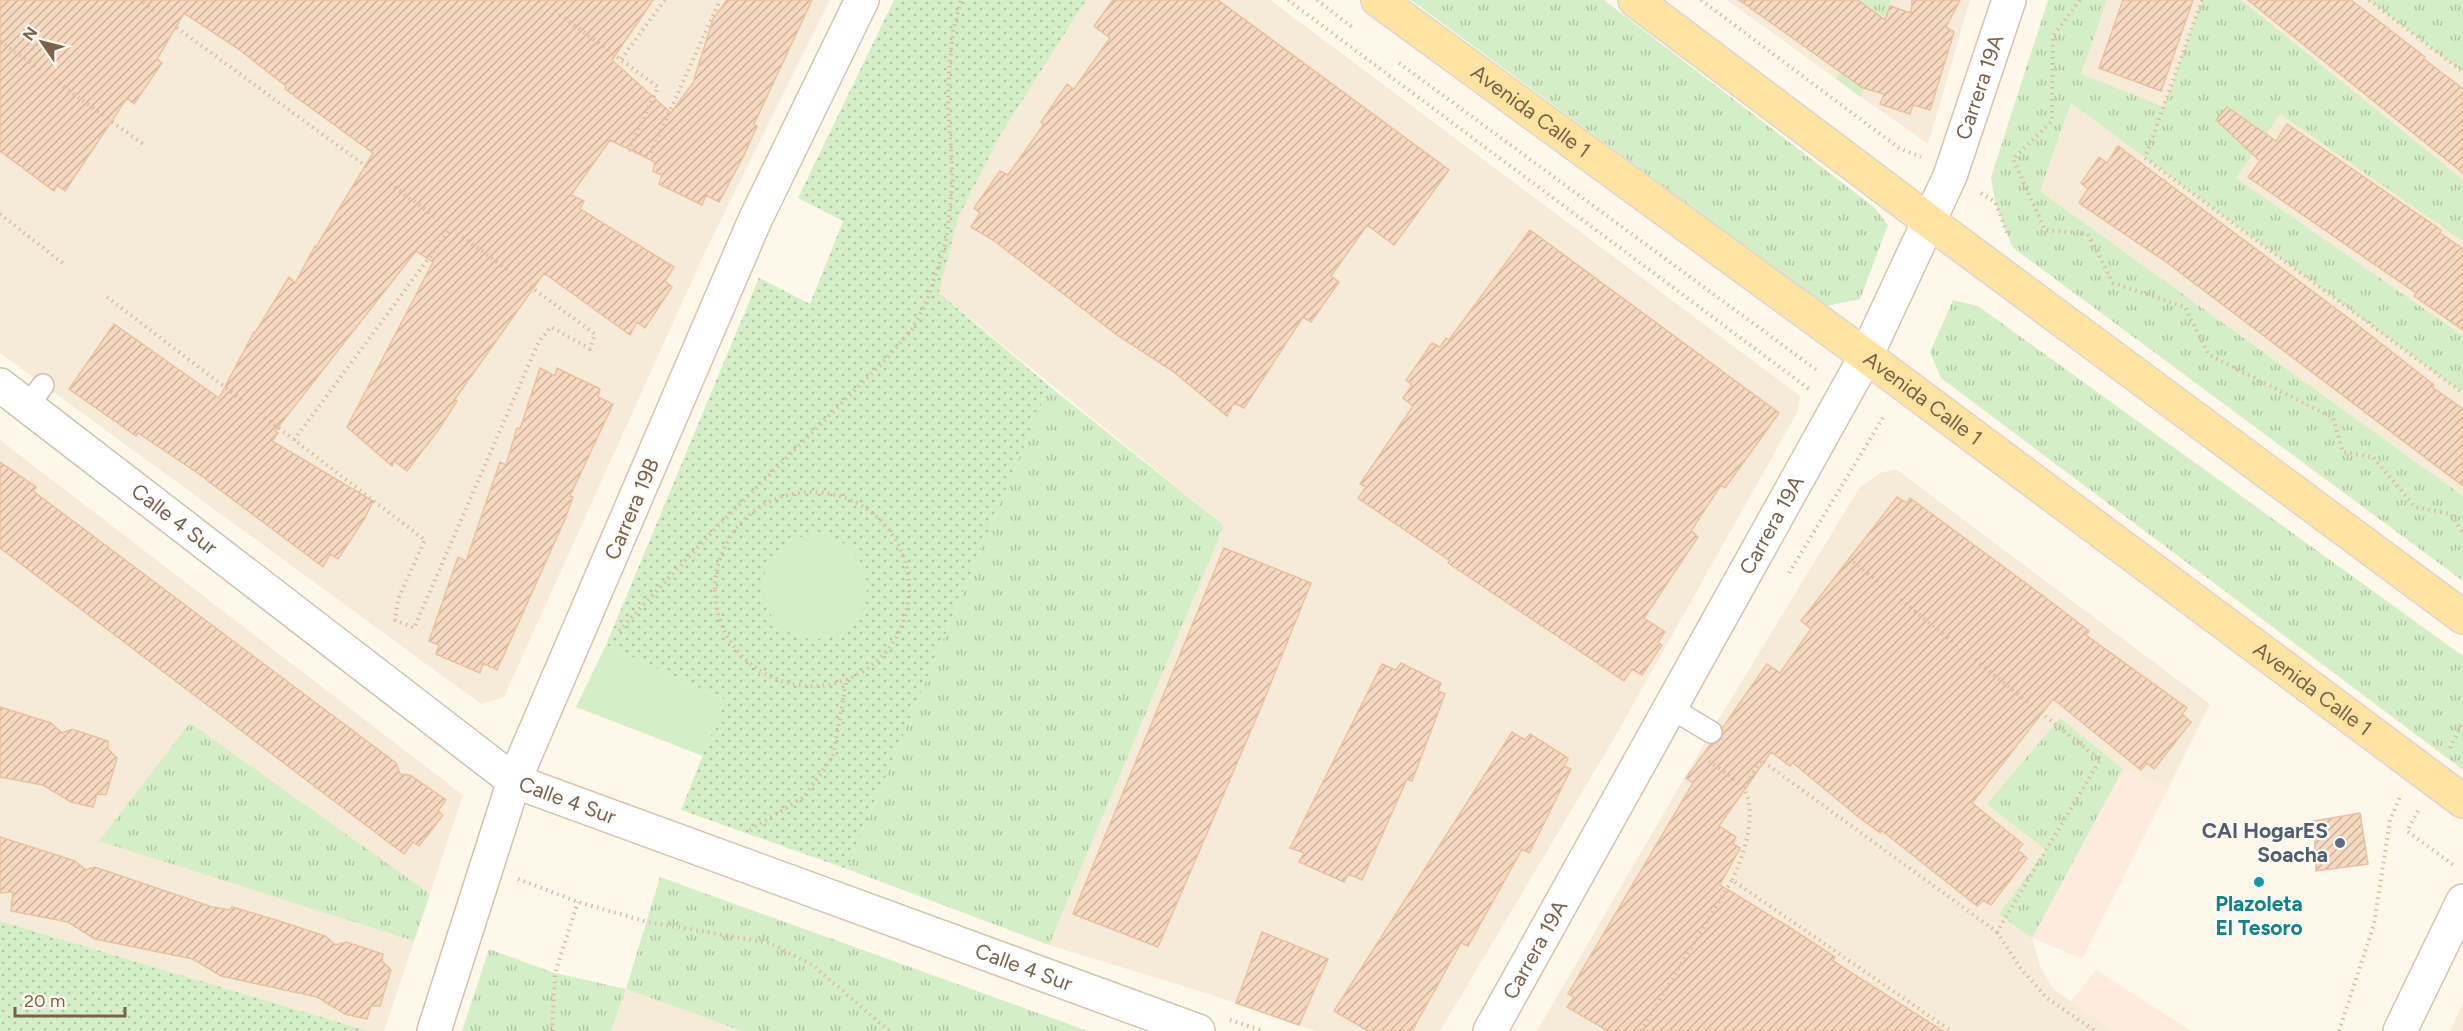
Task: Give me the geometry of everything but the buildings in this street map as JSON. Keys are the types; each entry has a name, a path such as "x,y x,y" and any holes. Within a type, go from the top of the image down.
{"main road":[{"name":"Avenida Calle 1","path":"1378,0 1866,356 2463,801"},
{"path":"1635,0 2463,617"}],"street":[{"name":"Carrera 19B","path":"434,1031 514,781 755,220 862,0"},
{"name":"Carrera 19A","path":"1490,1031 1866,356 1950,176 2009,0"},
{"name":"Calle 4 Sur","path":"0,385 35,396 514,781 1198,1031"},
{"path":"2400,1031 2463,901"}],"lane":[{"path":"1669,707 1711,732"}],"path":[{"path":"107,297 425,540 398,599 394,620 414,628 539,341 550,327 590,349 595,334 139,0"},
{"path":"540,0 658,87 629,150 650,154 720,0"},
{"path":"621,59 665,0"},
{"path":"614,637 711,532 887,358 912,329 926,304 946,243 952,207 949,74 953,31 961,0"},
{"path":"1288,0 1814,392"},
{"path":"2080,0 2053,36 2052,121 2013,159 2045,230 2088,234 2113,283 2185,307 2209,355 2333,418 2343,452 2373,457 2415,507 2451,514 2463,534"},
{"path":"2202,0 2145,158 2463,393"},
{"path":"2369,0 2463,72"},
{"path":"0,41 143,144"},
{"path":"0,214 65,265"},
{"path":"294,440 450,228"},
{"path":"806,492 837,495 865,507 890,530 904,559 909,592 902,625 885,653 859,674 847,678 828,686 795,686 764,674 740,655 722,629 715,599 717,568 720,559 729,539 749,515 776,499 806,492"},
{"path":"1846,555 2100,760 1997,932"},
{"path":"746,832 804,797 832,756 847,678"},
{"path":"1641,1031 1744,857 1750,817 1744,788 1708,760"},
{"path":"1744,788 1761,760 1997,932 2021,969 2047,998 2095,1031"},
{"path":"2339,1031 2374,924 2390,820 2403,790"},
{"path":"486,867 578,902 648,922 770,943 814,966 889,1031"},
{"path":"1732,880 1951,1031"},
{"path":"552,1031 555,973 578,902"}],"shaded area":[{"path":"0,0 830,0 705,252 504,697 481,704 0,353"},
{"path":"1086,0 1270,0 1800,396 1798,411 1612,742 1440,1031 1315,1031 1209,994 1049,945 1223,528 1221,523 939,293 958,218 1001,134"},
{"path":"1727,0 1970,0 1928,144 1861,97"},
{"path":"2107,0 2463,0 2463,496 2040,191"},
{"path":"0,440 463,795 384,1031 368,1031 0,921"},
{"path":"1896,469 2210,704 2168,789 2124,769 2032,938 2040,966 2053,989 2114,1031 1537,1031 1711,732 1860,487 1880,473"},
{"path":"2123,769 2168,789 2082,959 2032,938"},
{"path":"2096,970 2191,1031 2114,1031 2071,1001"},
{"path":"626,989 742,1031 611,1031"},
{"path":"2463,1003 2463,1031 2450,1031"}],"green space":[{"path":"894,0 1086,0 1001,134 958,218 939,293 1049,386 847,869 681,810 725,700 606,645 759,278 810,304 843,221 798,198"},
{"path":"1411,0 1604,0 1875,208 1888,225 1860,299 1826,306"},
{"path":"1858,0 1891,0 1861,97 1836,79 1869,33 1874,11"},
{"path":"2048,0 2107,0 2081,74 2164,107 2202,0 2241,0 2463,180 2463,241 2280,114 2236,178 2463,336 2463,393 2071,103 2040,191 2463,496 2463,581 2012,247 1995,202 1991,177"},
{"path":"2369,0 2463,0 2463,72"},
{"path":"1953,300 1978,306 2463,656 2463,770 1941,378 1930,352"},
{"path":"1049,386 1221,523 1223,528 1049,945 847,869"},
{"path":"815,535 835,539 852,550 863,567 867,587 863,607 852,624 835,635 815,639 795,635 778,624 767,607 763,587 767,567 778,550 795,539"},
{"path":"606,645 725,700 703,756 576,707"},
{"path":"2060,718 2123,769 2032,938 1999,914 2046,850 1987,804"},
{"path":"190,723 430,894 414,941 99,841"},
{"path":"660,877 1088,1031 742,1031 626,989"},
{"path":"0,921 368,1031 0,1031"},
{"path":"489,949 555,973 626,989 611,1031 462,1031"}],"place":[{"name":"CAI HogarES Soacha","path":"2340,843"},
{"name":"Plazoleta El Tesoro","path":"2259,882"}]}
